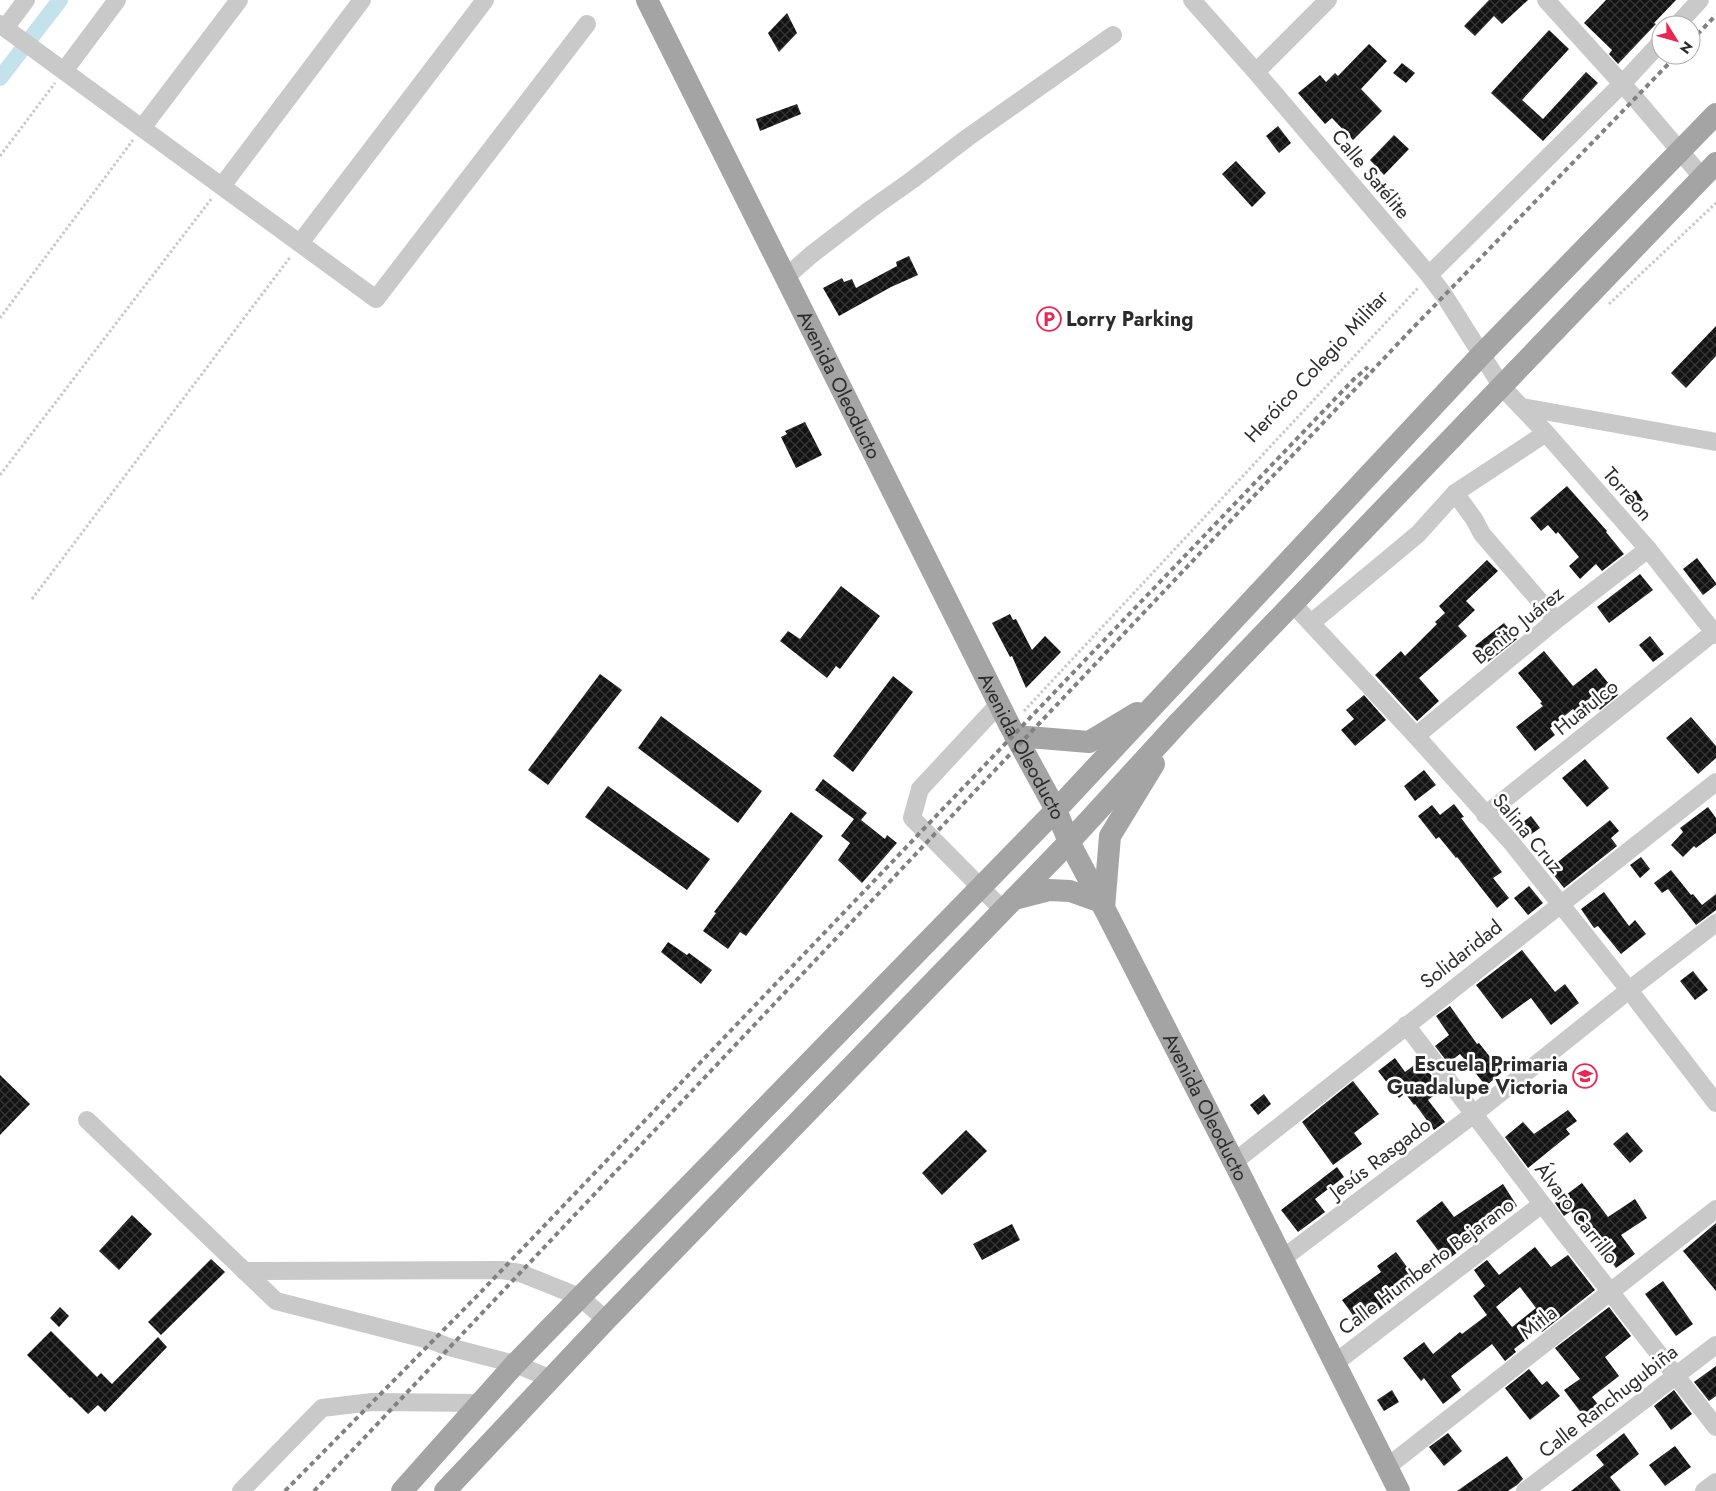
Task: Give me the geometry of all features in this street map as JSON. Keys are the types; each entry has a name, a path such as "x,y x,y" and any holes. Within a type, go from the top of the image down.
{"main road":[{"name":"Avenida Oleoducto","path":"647,0 1012,731 1056,810 1069,842 1234,1162 1399,1491"},
{"path":"402,1491 516,1364 1056,810 1482,355 1716,114"},
{"path":"445,1491 606,1320 1069,842 1180,721 1709,170"},
{"path":"1220,635 1241,657"},
{"path":"1012,731 1089,742 1159,700"},
{"path":"1008,905 1049,890 1070,891 1103,905 1110,836 1180,721"}],"street":[{"path":"26,0 3,26 376,299 587,24"},
{"path":"64,71 117,0"},
{"path":"142,128 238,0"},
{"path":"222,186 362,0"},
{"path":"300,243 485,0"},
{"name":"Calle Satélite","path":"1192,0 1429,275 1444,295 1502,387"},
{"path":"1256,72 1328,0"},
{"path":"1546,0 1680,151 1709,170"},
{"path":"1686,15 1700,0"},
{"path":"786,277 863,215 1113,34"},
{"path":"1429,275 1622,84 1651,53"},
{"name":"Torreon","path":"1502,387 1546,433 1648,549 1715,633"},
{"path":"1522,407 1716,442"},
{"path":"1311,623 1418,534 1455,493 1546,433"},
{"path":"1455,493 1474,519 1482,534 1556,620"},
{"name":"Benito Juárez","path":"1416,736 1556,620 1648,549"},
{"name":"Salina Cruz","path":"1293,604 1416,736 1510,842 1629,990 1716,1103"},
{"name":"Huatulco","path":"1485,815 1715,633"},
{"path":"999,704 920,789 912,818 980,888 1008,905"},
{"name":"Solidaridad","path":"1234,1162 1716,782"},
{"name":"Jesús Rasgado","path":"1282,1259 1474,1114 1716,923"},
{"name":"Álvaro Carrillo","path":"1406,1025 1542,1204 1716,1426"},
{"path":"87,1120 276,1301 516,1364 552,1379"},
{"name":"Calle Humberto Bejarano","path":"1335,1363 1542,1204"},
{"name":"Mitla","path":"1387,1468 1716,1209"},
{"path":"244,1271 502,1270 520,1273 580,1297 606,1320"},
{"name":"Calle Ranchugubiña","path":"1525,1491 1716,1345"},
{"path":"241,1491 322,1408 372,1402 482,1403"},
{"path":"1704,1491 1716,1482"}],"path":[{"path":"0,156 64,71"},
{"path":"0,318 142,128"},
{"path":"0,475 222,186"},
{"path":"1603,310 1716,203"},
{"path":"32,599 300,243"},
{"name":"Heróico Colegio Militar","path":"1012,731 1429,275"}],"building":[{"path":"1489,0 1528,0 1502,24 1494,16 1475,36 1464,26"},
{"path":"1606,0 1676,0 1662,15 1651,15 1651,29 1618,64 1609,54 1612,50 1584,23"},
{"path":"787,13 797,33 779,52 768,33"},
{"path":"1549,30 1569,49 1522,100 1543,119 1586,72 1598,83 1543,141 1491,93"},
{"path":"1369,44 1387,61 1361,89 1382,111 1353,140 1332,118 1325,124 1298,93 1320,75 1326,82 1335,73 1338,76"},
{"path":"1402,63 1415,73 1406,83 1393,73"},
{"path":"797,104 801,114 760,131 756,119"},
{"path":"1278,126 1291,143 1279,153 1266,136"},
{"path":"1394,135 1409,149 1384,175 1370,160"},
{"path":"1236,161 1266,193 1252,207 1222,174"},
{"path":"909,256 918,275 891,287 839,316 823,288 842,278 844,282 852,279 856,288 897,266 896,262"},
{"path":"1716,326 1716,356 1686,388 1671,373"},
{"path":"805,422 822,455 796,468 781,437 787,434 785,431"},
{"path":"1567,486 1607,531 1624,554 1602,571 1596,564 1580,579 1569,566 1579,557 1558,532 1556,534 1548,525 1541,531 1530,518"},
{"path":"1636,490 1643,500 1633,508 1626,498"},
{"path":"1697,558 1716,583 1703,595 1683,569"},
{"path":"1487,560 1498,571 1466,601 1475,610 1458,626 1467,636 1419,678 1439,701 1417,721 1375,675 1401,651 1405,656 1437,624 1435,622 1445,613 1439,606"},
{"path":"1640,574 1653,590 1609,623 1597,607"},
{"path":"841,586 880,616 840,669 836,666 827,678 780,641 788,631 800,639"},
{"path":"1010,614 1013,620 1016,619 1032,650 1045,636 1061,652 1026,688 1012,656 1010,657 992,623"},
{"path":"1504,623 1517,639 1488,662 1475,646"},
{"path":"1650,636 1664,654 1653,662 1639,645"},
{"path":"1544,651 1573,686 1596,668 1618,695 1600,710 1591,700 1576,712 1573,709 1550,728 1555,735 1535,751 1516,727 1543,706 1540,703 1542,702 1518,673"},
{"path":"600,674 622,690 548,785 528,770"},
{"path":"893,676 913,692 853,772 833,756"},
{"path":"1364,695 1386,720 1355,746 1341,730 1354,719 1346,710"},
{"path":"661,716 762,791 738,823 638,748"},
{"path":"1691,717 1716,746 1716,758 1698,774 1666,738"},
{"path":"1585,759 1609,788 1587,807 1562,778"},
{"path":"1424,770 1436,785 1415,801 1404,786"},
{"path":"823,779 867,813 861,820 885,839 887,835 897,843 862,883 838,860 850,843 841,836 854,819 815,790"},
{"path":"608,786 710,859 687,890 585,817"},
{"path":"1454,804 1464,817 1461,818 1502,872 1493,878 1509,898 1497,908 1457,857 1439,837 1436,839 1418,816 1432,805 1440,815"},
{"path":"1708,807 1716,818 1716,833 1696,848 1694,846 1683,857 1671,845 1683,832 1680,828"},
{"path":"791,812 823,836 746,936 740,932 728,949 703,931 716,913 714,912"},
{"path":"1531,816 1540,828 1523,840 1514,829"},
{"path":"1610,820 1619,831 1611,838 1617,846 1564,888 1549,869"},
{"path":"1641,857 1650,869 1640,878 1630,865"},
{"path":"1671,870 1691,895 1693,894 1702,905 1716,894 1716,910 1696,925 1668,889 1662,893 1654,883"},
{"path":"1529,886 1543,903 1528,915 1514,898"},
{"path":"1604,892 1629,926 1635,920 1646,934 1621,954 1598,926 1594,928 1581,909"},
{"path":"668,942 687,955 689,953 712,970 701,984 661,952"},
{"path":"1522,950 1555,992 1565,984 1579,1003 1551,1025 1531,998 1502,1019 1476,985"},
{"path":"1693,971 1708,990 1695,1000 1680,981"},
{"path":"1450,1006 1477,1044 1479,1043 1502,1072 1486,1086 1460,1054 1448,1063 1435,1046 1449,1035 1436,1016"},
{"path":"1395,1058 1405,1072 1420,1061 1442,1089 1428,1100 1445,1122 1434,1130 1405,1093 1399,1098 1378,1071"},
{"path":"0,1075 30,1104 0,1135"},
{"path":"1353,1081 1379,1114 1354,1133 1362,1144 1333,1165 1302,1122"},
{"path":"1264,1094 1271,1104 1258,1115 1250,1105"},
{"path":"1568,1110 1577,1121 1566,1129 1570,1134 1528,1168 1505,1137 1523,1122 1534,1134"},
{"path":"966,1130 987,1151 942,1195 922,1173"},
{"path":"1627,1132 1643,1151 1630,1163 1613,1144"},
{"path":"1337,1167 1344,1177 1315,1199 1325,1212 1298,1232 1281,1210"},
{"path":"1582,1183 1608,1217 1635,1199 1647,1218 1621,1235 1635,1254 1616,1268 1591,1232 1587,1234 1571,1211 1564,1216 1555,1203"},
{"path":"1503,1184 1517,1206 1470,1238 1472,1241 1446,1261 1416,1221 1442,1201 1454,1217"},
{"path":"132,1215 152,1234 119,1270 99,1251"},
{"path":"1716,1223 1716,1291 1683,1251"},
{"path":"1012,1224 1020,1240 982,1260 973,1244"},
{"path":"1535,1247 1551,1267 1568,1255 1595,1290 1542,1332 1540,1329 1514,1349 1516,1352 1505,1361 1492,1344 1451,1376 1461,1390 1443,1404 1424,1378 1421,1381 1403,1358 1424,1342 1433,1354 1460,1332 1462,1334 1487,1315 1473,1296 1485,1286 1474,1270 1487,1260 1499,1275","holes":["1520,1287 1536,1308 1512,1327 1496,1307"]},
{"path":"1396,1252 1418,1282 1360,1325 1342,1300 1381,1272 1377,1266"},
{"path":"211,1259 225,1272 161,1335 148,1322"},
{"path":"1663,1281 1693,1324 1676,1336 1645,1294"},
{"path":"60,1307 69,1316 59,1327 50,1318"},
{"path":"1609,1307 1631,1336 1605,1357 1619,1376 1592,1397 1600,1407 1585,1418 1564,1390 1580,1379 1555,1348"},
{"path":"51,1331 97,1377 101,1373 112,1384 158,1337 167,1347 105,1412 98,1405 88,1414 27,1355"},
{"path":"1716,1366 1716,1396 1709,1401 1694,1382"},
{"path":"1529,1369 1542,1385 1547,1381 1560,1396 1530,1420 1505,1388"},
{"path":"1392,1390 1399,1402 1384,1411 1377,1400"},
{"path":"1674,1390 1692,1414 1671,1430 1654,1406"},
{"path":"1448,1433 1462,1451 1444,1466 1429,1447"},
{"path":"1624,1433 1639,1454 1610,1477 1621,1491 1571,1491 1604,1465 1596,1455"},
{"path":"1675,1446 1691,1467 1665,1486 1649,1465"},
{"path":"1507,1456 1523,1479 1517,1485 1508,1491 1457,1491"}],"waterway":[{"path":"0,78 60,0"}],"railway":[{"path":"1701,31 1716,15"},
{"path":"314,1491 1408,333 1667,65"},
{"path":"285,1491 478,1295 1354,379 1368,367"}],"place":[{"name":"Lorry Parking","path":"1049,319"},
{"name":"Escuela Primaria Guadalupe Victoria","path":"1585,1076"}]}
